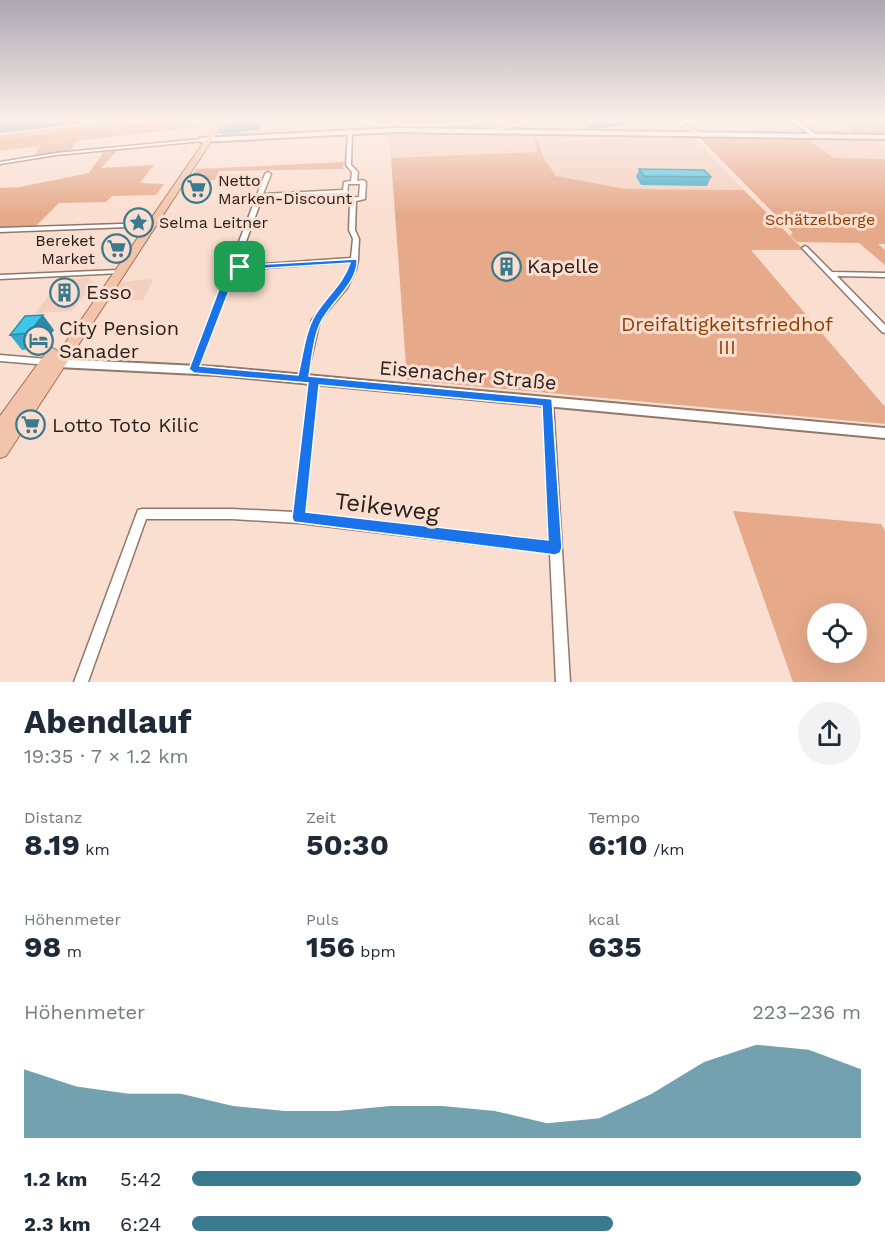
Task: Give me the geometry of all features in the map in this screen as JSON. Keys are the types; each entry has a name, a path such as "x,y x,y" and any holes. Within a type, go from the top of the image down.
{"main road":[{"path":"0,429 52,362 197,152"},
{"path":"0,451 52,362"}],"street":[{"path":"0,163 77,152"},
{"path":"349,152 348,165 354,172 354,182"},
{"path":"194,369 268,174"},
{"path":"354,182 363,182 362,199 344,200 346,183 354,182"},
{"path":"260,196 345,191"},
{"path":"299,518 308,380 316,320 344,286 355,260 353,200"},
{"path":"0,230 146,225"},
{"path":"805,248 885,330"},
{"path":"234,267 355,260"},
{"path":"0,277 114,272"},
{"path":"831,274 885,275"},
{"path":"0,358 52,362"},
{"name":"Eisenacher Straße","path":"52,362 149,369 194,369 885,434"},
{"path":"548,402 563,682"},
{"name":"Teikeweg","path":"81,682 142,514 232,514 299,518 555,548"}],"shaded area":[{"path":"390,152 707,152 744,190 626,189 556,176 540,152 391,158"},
{"path":"825,152 885,152 885,159 834,158"},
{"path":"88,278 94,282 72,311 35,313 62,279"},
{"path":"154,279 143,300 107,302 119,282"}],"green space":[{"path":"37,152 58,152 35,155"},
{"path":"104,152 116,152 101,168 154,165 140,183 164,184 156,195 112,196 106,202 59,203 36,226 0,228 0,188 20,187 89,173"},
{"name":"Dreifaltigkeitsfriedhof III","path":"541,152 556,176 626,189 744,190 804,250 751,250 885,407 885,424 407,380 391,158"},
{"name":"Schätzelberge","path":"714,152 825,152 834,158 885,159 885,244 878,244 885,250 885,265 859,243 797,242 790,235 793,233"},
{"path":"344,162 343,169 219,171 215,180 189,181 196,169"},
{"path":"733,511 881,524 885,531 885,682 793,682"}],"building":[{"path":"639,169 704,170 711,177 644,176"},
{"path":"500,256 508,256 512,267 504,267"},
{"path":"43,315 29,333 10,335 25,316"}],"place":[{"name":"Netto Marken-Discount","path":"197,189"},
{"name":"Selma Leitner","path":"138,222"},
{"name":"Bereket Market","path":"116,249"},
{"name":"Kapelle","path":"506,266"},
{"name":"Esso","path":"65,292"},
{"name":"City Pension Sanader","path":"38,340"},
{"name":"Lotto Toto Kilic","path":"31,425"}],"route":[{"path":"240,267 234,267 227,281 194,369 234,372 303,379 379,387 548,402 555,548 299,518 301,509 314,380 303,379 314,327 316,320 349,278 355,260 240,267"}]}
